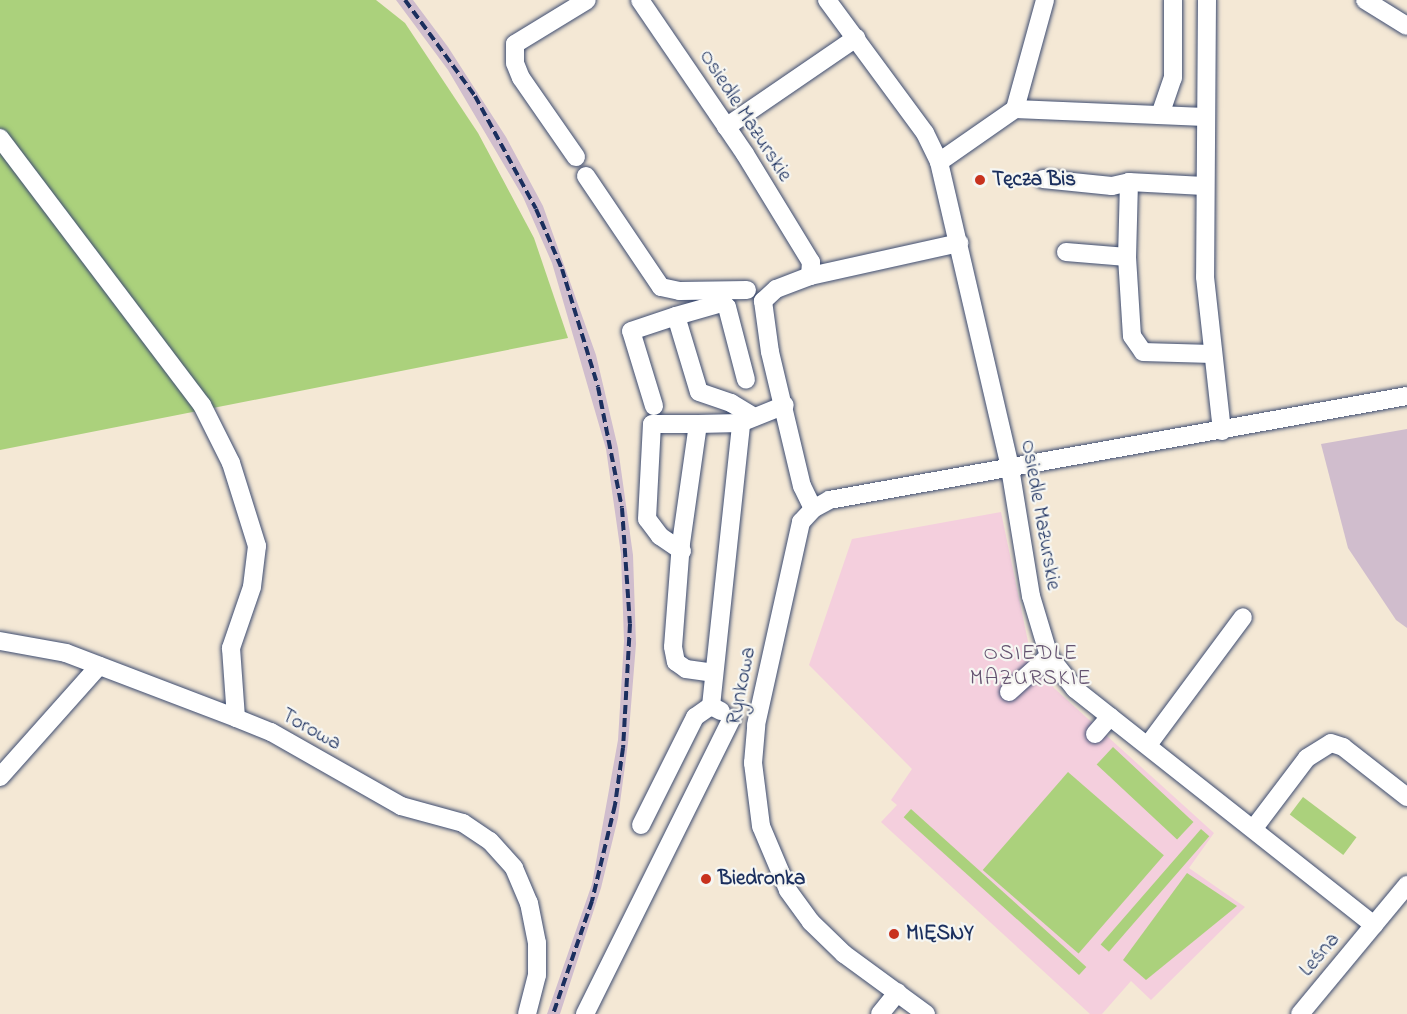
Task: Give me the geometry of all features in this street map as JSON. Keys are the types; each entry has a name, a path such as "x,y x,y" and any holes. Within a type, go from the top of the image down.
{"street":[{"path":"576,157 521,78 515,63 515,44 587,0"},
{"name":"Osiedle Mazurskie","path":"640,0 726,127 812,262 810,276"},
{"name":"Osiedle Mazurskie","path":"827,0 925,133 939,162 1010,468 1031,596 1049,656 1075,689 1374,925"},
{"path":"1015,109 1045,0"},
{"path":"1160,115 1173,78 1173,0"},
{"path":"1207,0 1204,117 1205,277 1222,431"},
{"path":"1365,0 1407,26"},
{"path":"726,127 856,38"},
{"path":"939,162 1015,109 1204,117"},
{"path":"0,138 202,405 244,496 257,546 252,587 231,648 236,717"},
{"path":"586,176 661,287 680,291 747,290 763,301 770,352 785,405 802,486 813,509 829,500 1407,396"},
{"path":"1042,179 1112,186 1129,182 1204,186"},
{"path":"1129,182 1127,257 1132,336 1143,352 1212,354"},
{"path":"763,301 777,289 810,276 959,243"},
{"path":"1066,252 1127,257"},
{"path":"727,307 747,290"},
{"path":"654,406 631,330 722,303 727,307 746,380"},
{"path":"676,316 699,392 731,403 748,420"},
{"path":"682,551 660,536 646,519 652,423 698,424 748,420 785,405"},
{"path":"641,825 695,717 711,705 713,673 748,420"},
{"path":"698,424 682,551 674,647 676,662 686,669 713,673"},
{"name":"Rynkowa","path":"813,509 801,522 794,543 756,725 753,763 761,826 788,890 811,922 844,954 926,1014"},
{"path":"1148,745 1243,617"},
{"name":"Torowa","path":"0,641 66,653 236,717 271,732 402,806 463,823 490,841 514,868 529,903 537,943 537,975 527,1014"},
{"path":"1009,692 1049,656"},
{"path":"0,777 99,666"},
{"path":"711,705 732,718 756,725"},
{"path":"1095,734 1110,717"},
{"path":"585,1014 732,718"},
{"path":"1254,828 1307,758 1331,743 1343,747 1407,797"},
{"name":"Leśna","path":"1300,1014 1407,885"},
{"path":"880,1014 898,992"}],"shaded area":[{"path":"396,0 413,0 448,47 506,137 543,206 596,355 618,448 633,555 636,644 628,743 618,818 601,888 560,1014 547,1014 592,884 618,740 624,641 621,554 606,449 552,263 523,197 448,70"},
{"path":"1407,429 1407,628 1396,620 1348,548 1321,444"},
{"path":"1001,512 1031,656 1054,688 1214,833 1189,868 1245,907 1151,1000 1131,981 1102,1014 1090,1014 881,822 897,805 891,800 912,769 809,665 852,539"}],"green space":[{"path":"0,0 376,0 405,23 478,133 534,238 568,338 0,450"},
{"path":"1113,747 1193,822 1177,840 1097,765"},
{"path":"1068,772 1164,855 1079,953 983,870"},
{"path":"1303,797 1357,837 1343,855 1290,815"},
{"path":"911,809 1086,967 1079,975 904,817"},
{"path":"1201,829 1209,836 1109,952 1101,944"},
{"path":"1187,873 1237,906 1146,980 1123,960"}],"railway":[{"path":"405,0 475,96 536,209 562,269 598,387 622,508 630,624 623,748 615,805 592,901 553,1014"}],"place":[{"name":"Tęcza Bis","path":"980,180"},
{"name":"Biedronka","path":"706,879"},
{"name":"MIĘSNY","path":"894,934"}],"district":[{"name":"OSIEDLE MAZURSKIE","path":"1031,666"}]}
